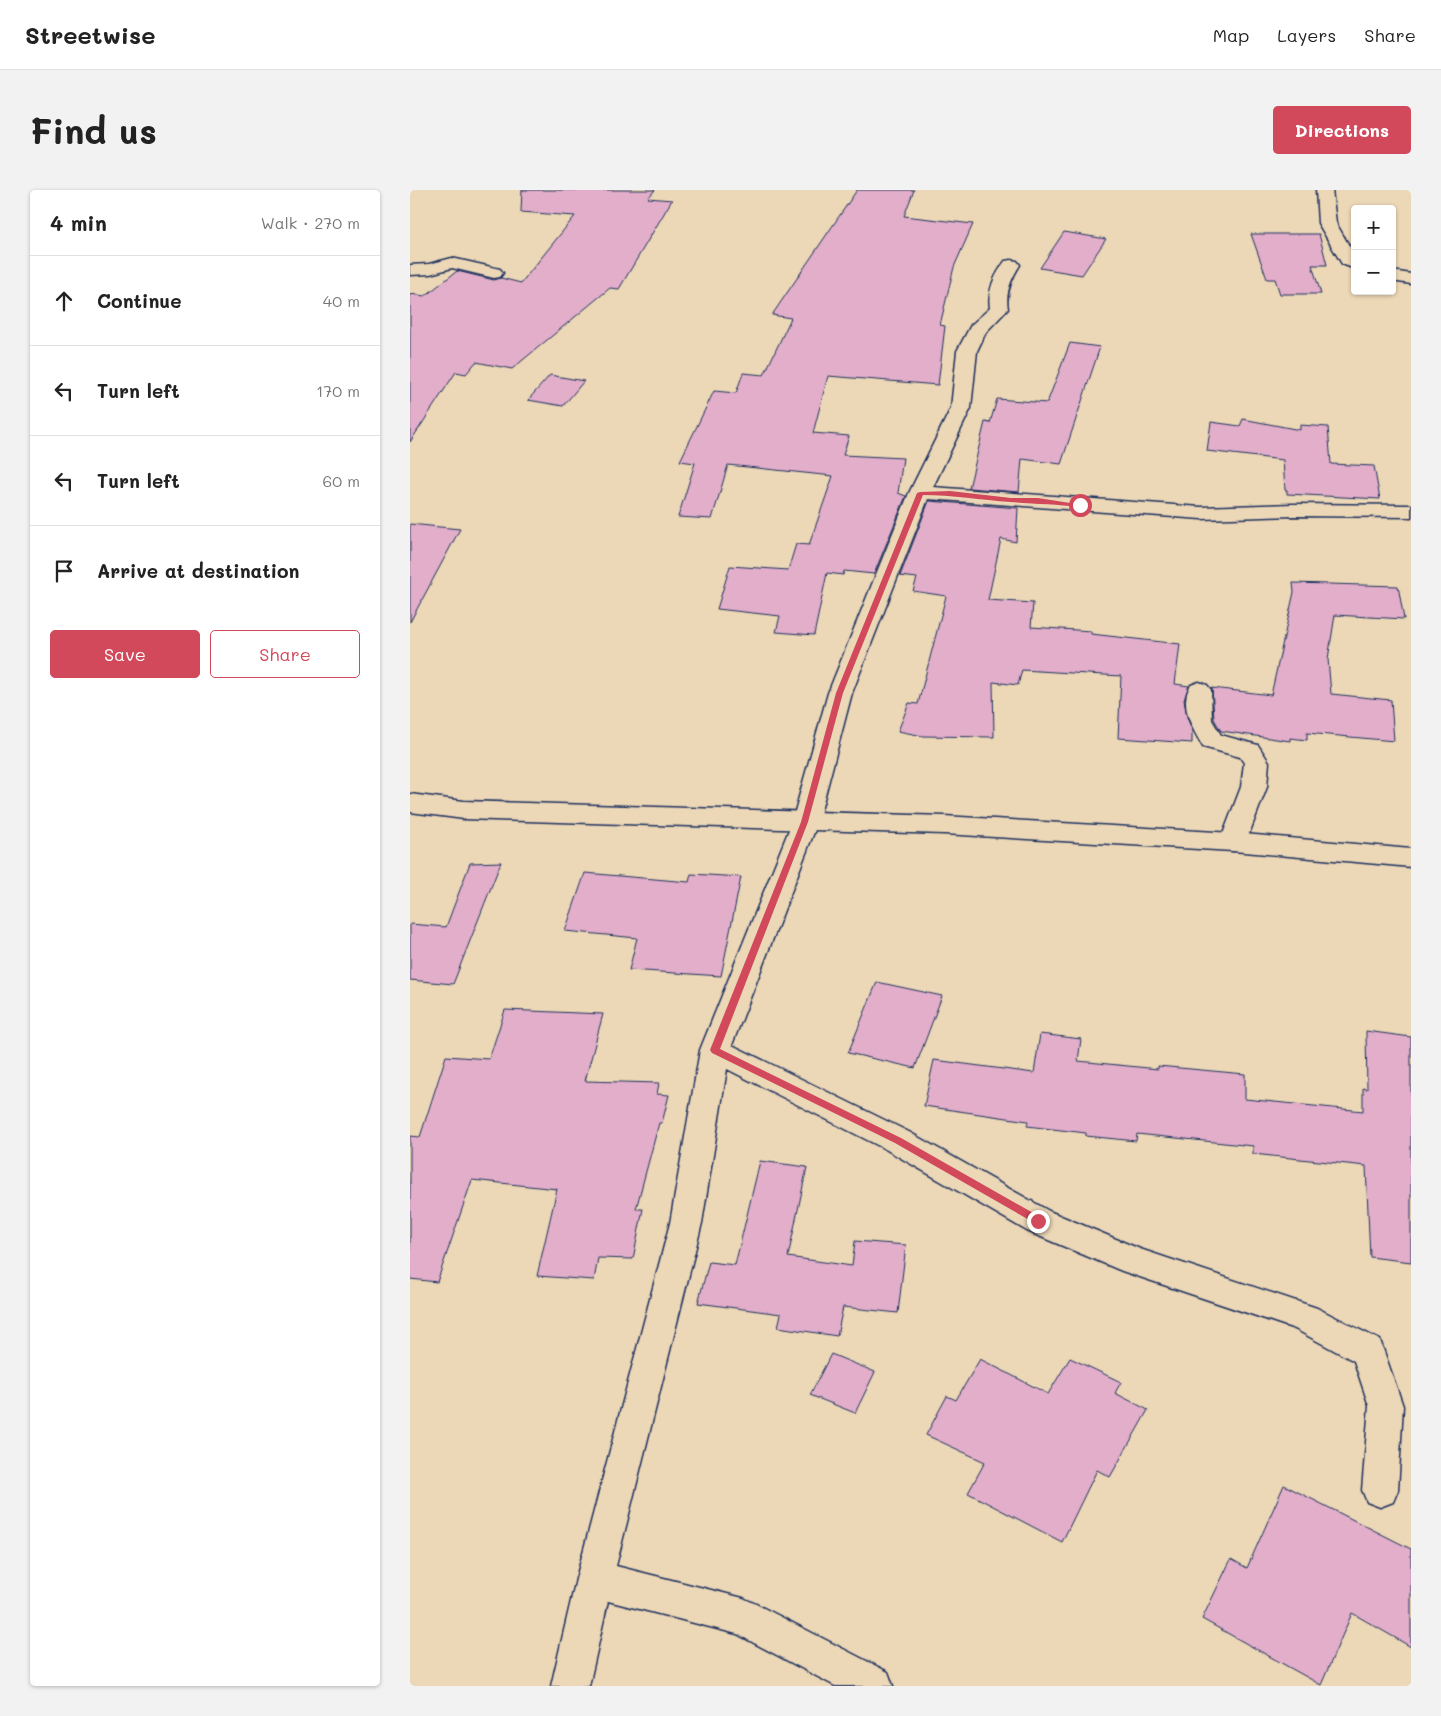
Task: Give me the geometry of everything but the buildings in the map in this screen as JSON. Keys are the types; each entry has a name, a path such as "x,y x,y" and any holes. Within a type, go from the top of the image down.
{"street":[{"path":"1324,190 1328,223 1348,260 1351,262"},
{"path":"410,270 430,269 452,263 494,273"},
{"path":"570,1686 594,1579 686,1224 715,1050 805,822 840,693 920,493 961,408 967,351 978,329 999,309 997,300 1004,274 1011,265"},
{"path":"1396,277 1411,279"},
{"path":"920,493 950,493 1011,500 1038,500 1201,513 1293,510 1411,511"},
{"path":"1200,690 1200,720 1212,742 1249,751 1257,762 1254,787 1233,842"},
{"path":"412,805 464,810 944,826 1233,842 1411,858"},
{"path":"715,1050 898,1141 1038,1221 1133,1261 1305,1318 1368,1351 1386,1406 1380,1490"},
{"path":"594,1579 743,1617 874,1686"}],"route":[{"path":"1038,1221 898,1141 715,1050 805,822 840,693 920,493 950,493 1080,505"}]}
